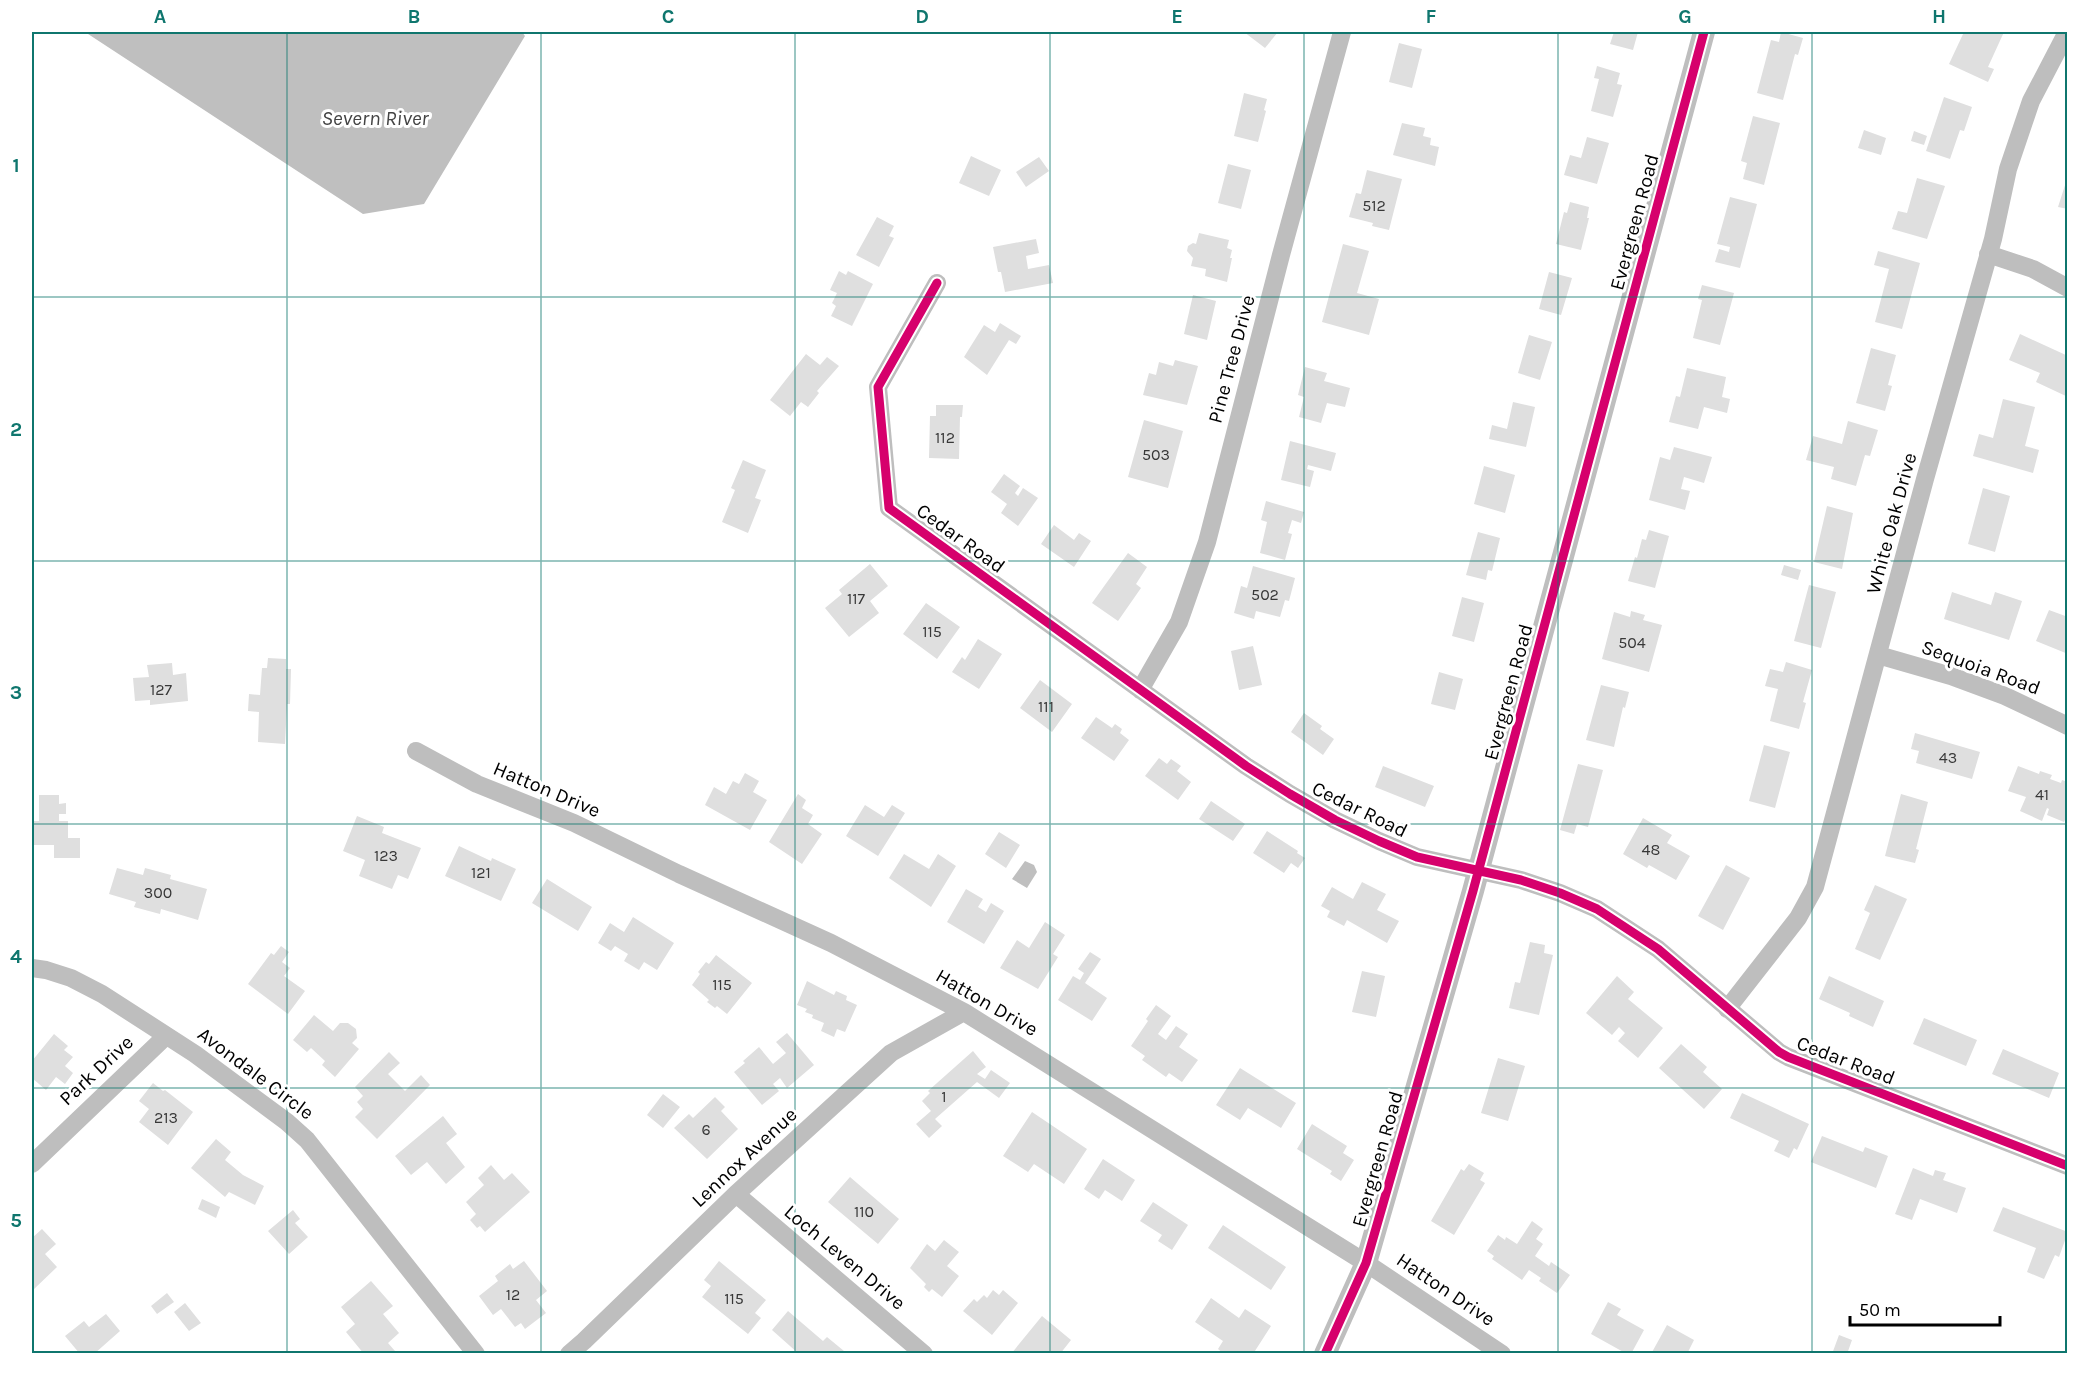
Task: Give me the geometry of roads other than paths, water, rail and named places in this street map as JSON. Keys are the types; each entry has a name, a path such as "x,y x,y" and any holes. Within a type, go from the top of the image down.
{"street":[{"name":"Pine Tree Drive","path":"1140,690 1179,622 1207,542 1342,32"},
{"name":"Evergreen Road","path":"1324,1353 1366,1263 1479,870 1704,32"},
{"name":"White Oak Drive","path":"1727,1009 1798,918 1815,887 1988,254 2008,168 2031,101 2067,32"},
{"path":"1988,254 2033,269 2067,288"},
{"name":"Cedar Road","path":"937,283 878,387 889,508 1246,766 1335,820 1418,857 1521,880 1597,909 1658,949 1727,1009 1788,1057 2067,1166"},
{"name":"Sequoia Road","path":"1878,656 1951,676 2005,696 2067,726"},
{"name":"Hatton Drive","path":"416,751 477,784 574,823 689,879 831,943 964,1012 1366,1263 1502,1353"},
{"name":"Avondale Circle","path":"32,968 46,970 81,983 102,994 177,1041 255,1097 307,1140 476,1353"},
{"name":"Lennox Avenue","path":"569,1353 585,1341 736,1194 891,1053 964,1012"},
{"name":"Park Drive","path":"32,1164 166,1036"},
{"name":"Loch Leven Drive","path":"736,1194 924,1353"}],"water":[{"name":"Severn River","path":"85,32 522,32 525,36 424,204 363,214"},
{"path":"1025,861 1034,865 1037,872 1027,888 1012,879"}]}
